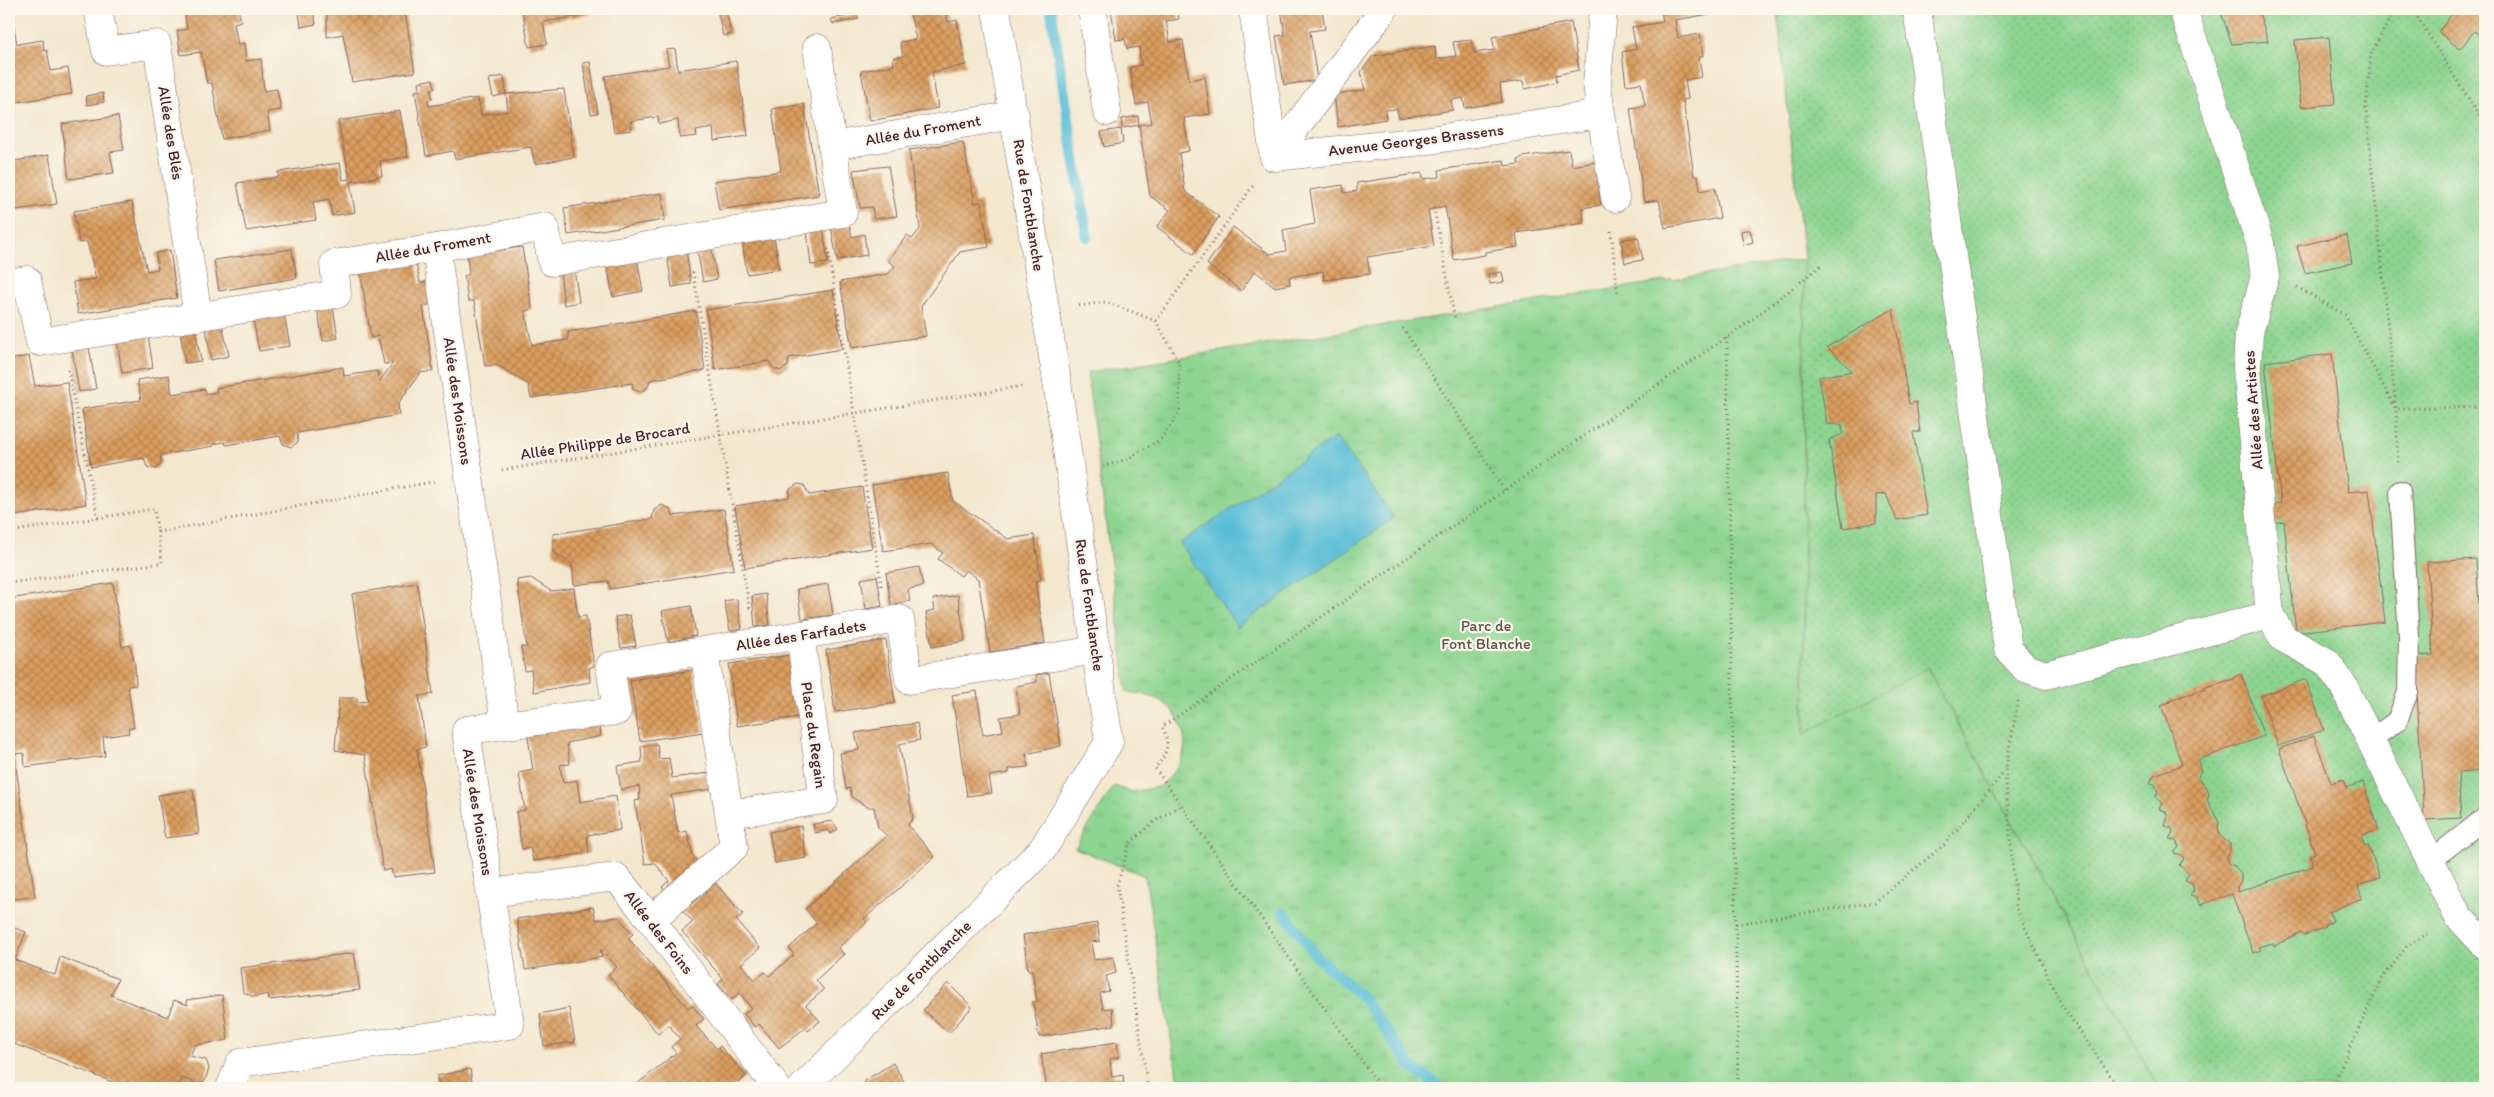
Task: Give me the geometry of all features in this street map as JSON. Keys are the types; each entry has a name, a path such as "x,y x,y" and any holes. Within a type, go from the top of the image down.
{"street":[{"name":"Allée des Blés","path":"98,9 106,51 157,44 198,316"},
{"name":"Rue de Fontblanche","path":"802,1088 1042,850 1109,742 1058,381 996,9"},
{"path":"1092,9 1107,112"},
{"path":"1253,9 1274,157"},
{"path":"1274,157 1384,9"},
{"path":"1603,9 1597,84 1615,198"},
{"path":"1916,9 2008,648 2024,668 2046,675 2270,615 2283,638 2327,662 2343,685 2458,916 2485,945"},
{"name":"Allée des Artistes","path":"2183,9 2260,243 2265,276 2248,333 2247,368 2270,615"},
{"name":"Allée du Froment","path":"9,283 27,280 40,342 337,294 334,264 436,248 545,227 552,262 843,213 817,48"},
{"name":"Allée du Froment","path":"832,146 1014,114"},
{"name":"Avenue Georges Brassens","path":"1274,157 1423,141 1601,114"},
{"name":"Allée des Moissons","path":"230,1088 240,1063 510,1025 466,730 505,724 436,248"},
{"name":"Allée des Farfadets","path":"505,724 617,711 610,666 900,619 910,680 1097,650"},
{"name":"Place du Regain","path":"730,814 824,800 800,635"},
{"path":"651,920 734,847 704,650"},
{"name":"Allée des Foins","path":"490,893 616,877 651,920 778,1088"}],"lane":[{"path":"2370,740 2397,721 2408,692 2409,637 2400,491"},
{"path":"2430,861 2485,818"}],"path":[{"path":"2395,9 2371,54 2366,108 2396,409 2400,491"},
{"path":"2412,9 2485,125"},
{"path":"1156,321 1274,157"},
{"path":"1615,198 1611,228 1618,295"},
{"path":"1434,208 1455,320"},
{"path":"823,217 887,621"},
{"path":"688,239 755,642"},
{"path":"1381,1088 1155,768 1167,750 1166,735 1162,728 1728,337 1823,264"},
{"path":"2265,276 2293,285 2345,315 2396,409"},
{"path":"1046,312 1106,302 1156,321 1179,362 1180,412 1162,439 1127,459 1072,476"},
{"path":"1403,328 1504,490"},
{"path":"1728,337 1738,1088"},
{"path":"61,339 98,519"},
{"name":"Allée Philippe de Brocard","path":"158,532 469,475 1058,381"},
{"path":"2396,409 2485,407"},
{"path":"9,532 154,509 162,563 9,582"},
{"path":"2024,668 2005,772 2016,908 2061,1004 2119,1088"},
{"path":"1736,924 1875,902 1945,844 2005,772"},
{"path":"1148,1088 1117,886 1129,844 1155,821 1181,805"},
{"path":"2331,1088 2382,979 2407,946 2458,916"}],"green space":[{"path":"1777,9 2485,9 2485,1088 2159,1088 1928,669 1804,735 1804,259"},
{"name":"Parc de Font Blanche","path":"1804,259 1804,734 1927,668 2159,1088 1179,1088 1145,876 1075,848 1114,786 1131,792 1161,786 1180,762 1185,742 1178,718 1173,711 1153,697 1127,692 1087,372"}],"water":[{"path":"1336,437 1394,518 1237,627 1180,543"}],"building":[{"path":"184,9 238,9 241,21 234,23 238,45 244,43 246,61 261,59 264,91 277,89 281,110 267,112 270,130 222,139 212,83 207,83 201,52 181,55 177,31 187,29"},
{"path":"313,9 316,24 301,27 299,10"},
{"path":"327,9 383,9 385,15 405,12 415,72 352,82 343,34 327,37"},
{"path":"522,9 590,9 591,14 543,22 547,44 529,47"},
{"path":"717,9 726,9 731,34 723,36"},
{"path":"909,9 945,9 948,22 957,20 966,65 932,72 938,108 870,121 861,71 894,65 893,58 903,56 900,42 916,39"},
{"path":"1111,9 1177,9 1179,19 1166,21 1170,42 1183,40 1189,80 1205,77 1210,114 1184,118 1189,151 1179,153 1185,191 1219,217 1193,254 1157,227 1170,210 1150,196 1139,125 1152,123 1148,102 1136,105 1130,67 1141,65 1139,47 1127,49 1125,39 1116,40"},
{"path":"1281,9 1322,9 1325,29 1310,31 1317,80 1284,85 1276,36 1285,35"},
{"path":"1661,9 1709,9 1710,14 1675,20 1678,38 1700,34 1703,56 1699,57 1702,77 1685,80 1688,99 1683,100 1694,176 1698,176 1700,191 1715,188 1720,218 1665,228 1659,200 1644,202 1630,108 1645,106 1641,83 1626,85 1622,52 1636,49 1632,27 1663,22"},
{"path":"2220,9 2258,9 2268,41 2232,44"},
{"path":"2446,9 2485,9 2485,32 2482,36 2474,31 2460,49 2438,32 2452,14"},
{"path":"857,14 859,19 833,24 831,19"},
{"path":"1571,22 1579,70 1556,75 1557,82 1525,89 1523,81 1500,84 1502,102 1465,108 1463,98 1451,100 1453,110 1399,118 1397,109 1385,110 1386,119 1338,127 1334,94 1365,90 1361,72 1373,56 1435,46 1436,59 1456,56 1453,42 1471,40 1474,53 1495,50 1492,37"},
{"path":"14,27 17,44 43,40 44,51 47,50 51,71 68,68 72,94 9,103 9,28"},
{"path":"2329,37 2335,104 2301,107 2295,40"},
{"path":"675,49 678,70 736,61 748,136 714,141 713,128 696,131 697,136 680,138 678,120 659,124 658,117 631,121 632,130 614,132 605,76 669,66 666,50"},
{"path":"590,62 598,113 591,114 583,63"},
{"path":"504,76 506,94 493,97 489,79"},
{"path":"433,79 435,88 431,89 432,99 428,100 429,106 478,98 481,115 508,111 506,94 564,89 574,157 535,164 531,147 455,159 453,151 426,156 415,91 420,90 419,82"},
{"path":"103,93 104,102 87,105 86,96"},
{"path":"804,104 819,195 719,210 714,181 781,171 772,109"},
{"path":"400,111 408,157 380,161 382,176 350,182 355,212 332,216 329,199 313,202 316,220 246,231 237,183 279,177 278,172 340,163 343,180 350,179 338,121"},
{"path":"118,116 124,150 110,152 114,173 69,179 62,124"},
{"path":"1138,116 1139,125 1122,128 1121,119"},
{"path":"1121,129 1123,143 1104,147 1101,132"},
{"path":"963,142 975,203 981,202 989,247 960,252 921,306 926,336 852,348 840,282 888,274 895,266 888,261 907,235 912,239 920,229 909,150"},
{"path":"1569,150 1572,166 1595,162 1601,205 1582,208 1584,223 1516,233 1518,247 1485,252 1485,255 1454,260 1445,206 1428,210 1434,246 1367,257 1370,274 1324,280 1323,271 1289,277 1290,284 1275,287 1255,271 1241,291 1207,264 1233,227 1269,254 1286,251 1283,230 1315,224 1310,190 1343,185 1344,193 1357,191 1357,183 1422,173 1423,179 1440,177 1439,170 1504,160 1505,166 1519,164 1518,160 1522,157"},
{"path":"49,155 57,204 9,211 9,162"},
{"path":"888,166 897,216 874,219 872,207 860,208 853,170"},
{"path":"662,193 665,220 568,235 564,208"},
{"path":"132,202 147,271 158,269 156,253 170,250 177,298 78,314 73,282 96,279 87,242 79,243 74,211"},
{"path":"849,224 852,237 864,234 867,255 837,260 831,227"},
{"path":"823,228 828,263 811,265 807,231"},
{"path":"1750,230 1753,242 1743,245 1741,231"},
{"path":"2347,235 2352,263 2305,273 2297,246"},
{"path":"774,236 779,269 747,274 742,241"},
{"path":"1638,237 1643,260 1625,263 1621,240"},
{"path":"711,246 717,279 703,282 697,249"},
{"path":"522,247 532,309 525,311 532,345 568,340 568,332 696,311 705,370 650,380 648,387 641,392 633,389 632,383 531,398 528,384 497,365 485,366 474,301 468,301 464,276 469,274 467,255"},
{"path":"292,249 297,278 219,291 214,260"},
{"path":"686,250 691,284 672,287 667,254"},
{"path":"637,258 643,291 613,297 607,264"},
{"path":"416,263 420,283 429,281 433,304 423,306 433,371 420,373 398,404 399,415 297,433 298,442 291,447 283,444 280,436 226,445 225,442 213,444 214,446 161,455 161,463 156,469 147,467 144,458 91,467 82,409 141,400 137,380 169,375 172,394 205,389 206,394 217,392 216,388 343,367 344,376 377,371 379,382 393,363 384,364 378,336 371,338 360,270"},
{"path":"574,269 579,302 564,305 560,271"},
{"path":"1502,272 1504,282 1490,284 1488,274"},
{"path":"833,290 842,349 789,358 788,366 780,371 772,367 769,361 715,370 706,310"},
{"path":"333,306 338,338 323,341 317,308"},
{"path":"1893,309 1909,404 1916,402 1920,432 1913,432 1927,515 1897,520 1886,494 1876,495 1876,523 1843,528 1829,440 1843,434 1842,425 1827,424 1819,377 1852,371 1827,347"},
{"path":"284,314 290,346 259,351 253,319"},
{"path":"222,324 229,356 211,360 206,327"},
{"path":"195,328 201,361 185,363 180,331"},
{"path":"148,335 153,368 122,373 117,340"},
{"path":"89,347 96,389 79,392 72,349"},
{"path":"2332,354 2348,492 2369,490 2385,622 2296,632 2284,521 2272,523 2270,505 2281,503 2265,362"},
{"path":"29,356 35,386 67,382 86,504 9,517 9,360"},
{"path":"948,473 953,501 1008,539 1034,535 1041,580 1035,581 1045,643 990,652 978,579 966,570 961,576 938,559 943,553 931,544 883,551 872,485"},
{"path":"798,484 804,485 809,495 862,487 872,548 745,568 735,506 789,497 790,489"},
{"path":"662,505 670,509 673,516 724,509 734,569 610,589 608,581 574,585 572,564 553,552 553,534 652,519 654,510"},
{"path":"2476,559 2485,704 2485,771 2458,773 2461,818 2424,820 2415,656 2433,655 2427,562"},
{"path":"919,567 923,586 908,589 910,601 891,605 886,573"},
{"path":"877,576 882,606 866,609 861,579"},
{"path":"531,578 551,591 574,588 578,617 586,616 594,666 589,668 590,682 534,692 531,670 525,671 521,647 527,647 517,580"},
{"path":"113,583 122,647 130,645 135,665 136,685 128,686 134,728 128,728 129,733 103,737 105,756 25,767 24,753 14,754 35,896 9,900 9,599"},
{"path":"417,583 433,694 419,696 426,747 417,749 435,872 393,877 391,869 383,871 365,755 335,750 339,698 357,698 358,702 368,701 352,594"},
{"path":"828,584 833,615 802,619 797,589"},
{"path":"766,594 770,625 755,627 752,596"},
{"path":"958,595 965,641 932,647 926,612 935,610 933,599"},
{"path":"737,599 742,629 730,631 724,601"},
{"path":"691,606 696,636 668,642 662,611"},
{"path":"630,615 636,646 621,648 615,617"},
{"path":"886,640 895,703 835,712 826,650"},
{"path":"789,655 799,717 737,726 729,664"},
{"path":"693,670 704,732 640,741 630,680"},
{"path":"1049,673 1061,746 1026,754 1028,767 1009,769 1009,773 989,776 992,793 967,796 952,695 977,691 983,735 1003,731 1000,717 1020,714 1016,686 1037,682 1036,675"},
{"path":"2241,674 2264,736 2198,760 2201,771 2198,776 2207,788 2209,794 2207,800 2219,822 2220,836 2230,844 2230,851 2227,857 2229,864 2235,866 2241,874 2241,881 2237,887 2238,892 2313,866 2310,855 2315,853 2279,749 2314,736 2331,783 2343,779 2346,788 2363,782 2379,830 2361,836 2365,846 2368,845 2380,877 2358,886 2362,898 2329,912 2333,921 2325,925 2326,927 2305,935 2301,932 2274,946 2273,943 2259,947 2261,950 2253,953 2232,894 2200,905 2197,898 2190,896 2194,890 2192,884 2185,881 2189,874 2179,865 2184,859 2182,855 2174,853 2179,847 2176,841 2169,839 2173,832 2172,828 2165,826 2168,817 2165,811 2159,809 2162,803 2155,797 2158,792 2155,784 2150,783 2154,775 2182,765 2161,705 2170,702 2169,700 2205,689 2205,687 2234,679 2234,677"},
{"path":"2306,679 2324,730 2278,746 2261,696"},
{"path":"599,721 601,736 567,743 570,764 560,765 563,783 577,780 580,802 616,796 620,830 587,835 589,853 533,861 530,847 522,849 516,812 525,810 519,773 533,770 527,731"},
{"path":"917,723 920,740 899,744 913,818 908,825 935,857 864,919 867,922 838,948 844,954 816,980 824,990 806,1005 820,1021 808,1031 805,1028 779,1048 759,1024 755,1027 744,1014 751,1008 740,993 732,1000 718,984 723,979 682,931 693,922 683,911 715,883 743,914 736,920 760,948 741,964 755,980 765,972 769,976 794,955 789,948 817,923 805,909 887,836 878,827 874,807 867,807 852,797 850,788 846,789 840,753 859,750 855,733"},
{"path":"657,744 659,759 669,758 672,778 709,773 712,789 671,795 678,833 687,831 693,856 703,870 670,896 662,887 669,881 655,863 645,864 635,801 640,800 639,786 621,790 617,766 642,762 641,746"},
{"path":"193,790 199,834 165,838 158,795"},
{"path":"832,821 838,829 831,834 828,830 815,833 813,824"},
{"path":"801,826 806,858 775,863 769,832"},
{"path":"593,907 596,920 618,917 633,934 628,938 688,1008 692,1005 704,1019 696,1026 717,1049 720,1046 746,1076 741,1081 731,1088 632,1088 676,1053 671,1047 680,1039 669,1025 658,1034 608,975 617,967 600,949 602,957 525,970 517,919"},
{"path":"1097,923 1100,941 1091,942 1094,960 1113,957 1116,973 1106,976 1109,991 1100,993 1103,1009 1112,1008 1114,1025 1039,1037 1033,1002 1037,1001 1032,970 1028,970 1023,935"},
{"path":"9,926 26,932 15,960 55,975 60,957 118,979 111,995 168,1017 174,1000 188,1005 186,1000 222,995 228,1040 195,1045 190,1056 206,1060 209,1068 205,1081 200,1085 182,1078 178,1088 128,1088 9,1042"},
{"path":"354,953 360,990 269,1000 268,994 254,997 243,992 240,968"},
{"path":"948,983 972,1007 949,1033 923,1010"},
{"path":"569,1008 575,1042 544,1046 540,1014"},
{"path":"1117,1042 1119,1057 1110,1059 1112,1077 1123,1075 1124,1088 1047,1088 1041,1054"},
{"path":"893,1063 908,1088 868,1088 864,1081"},
{"path":"470,1069 473,1088 439,1088 437,1076"}],"waterway":[{"path":"1051,9 1087,237"},
{"path":"1284,913 1317,957 1363,998 1412,1067 1442,1088"}]}
